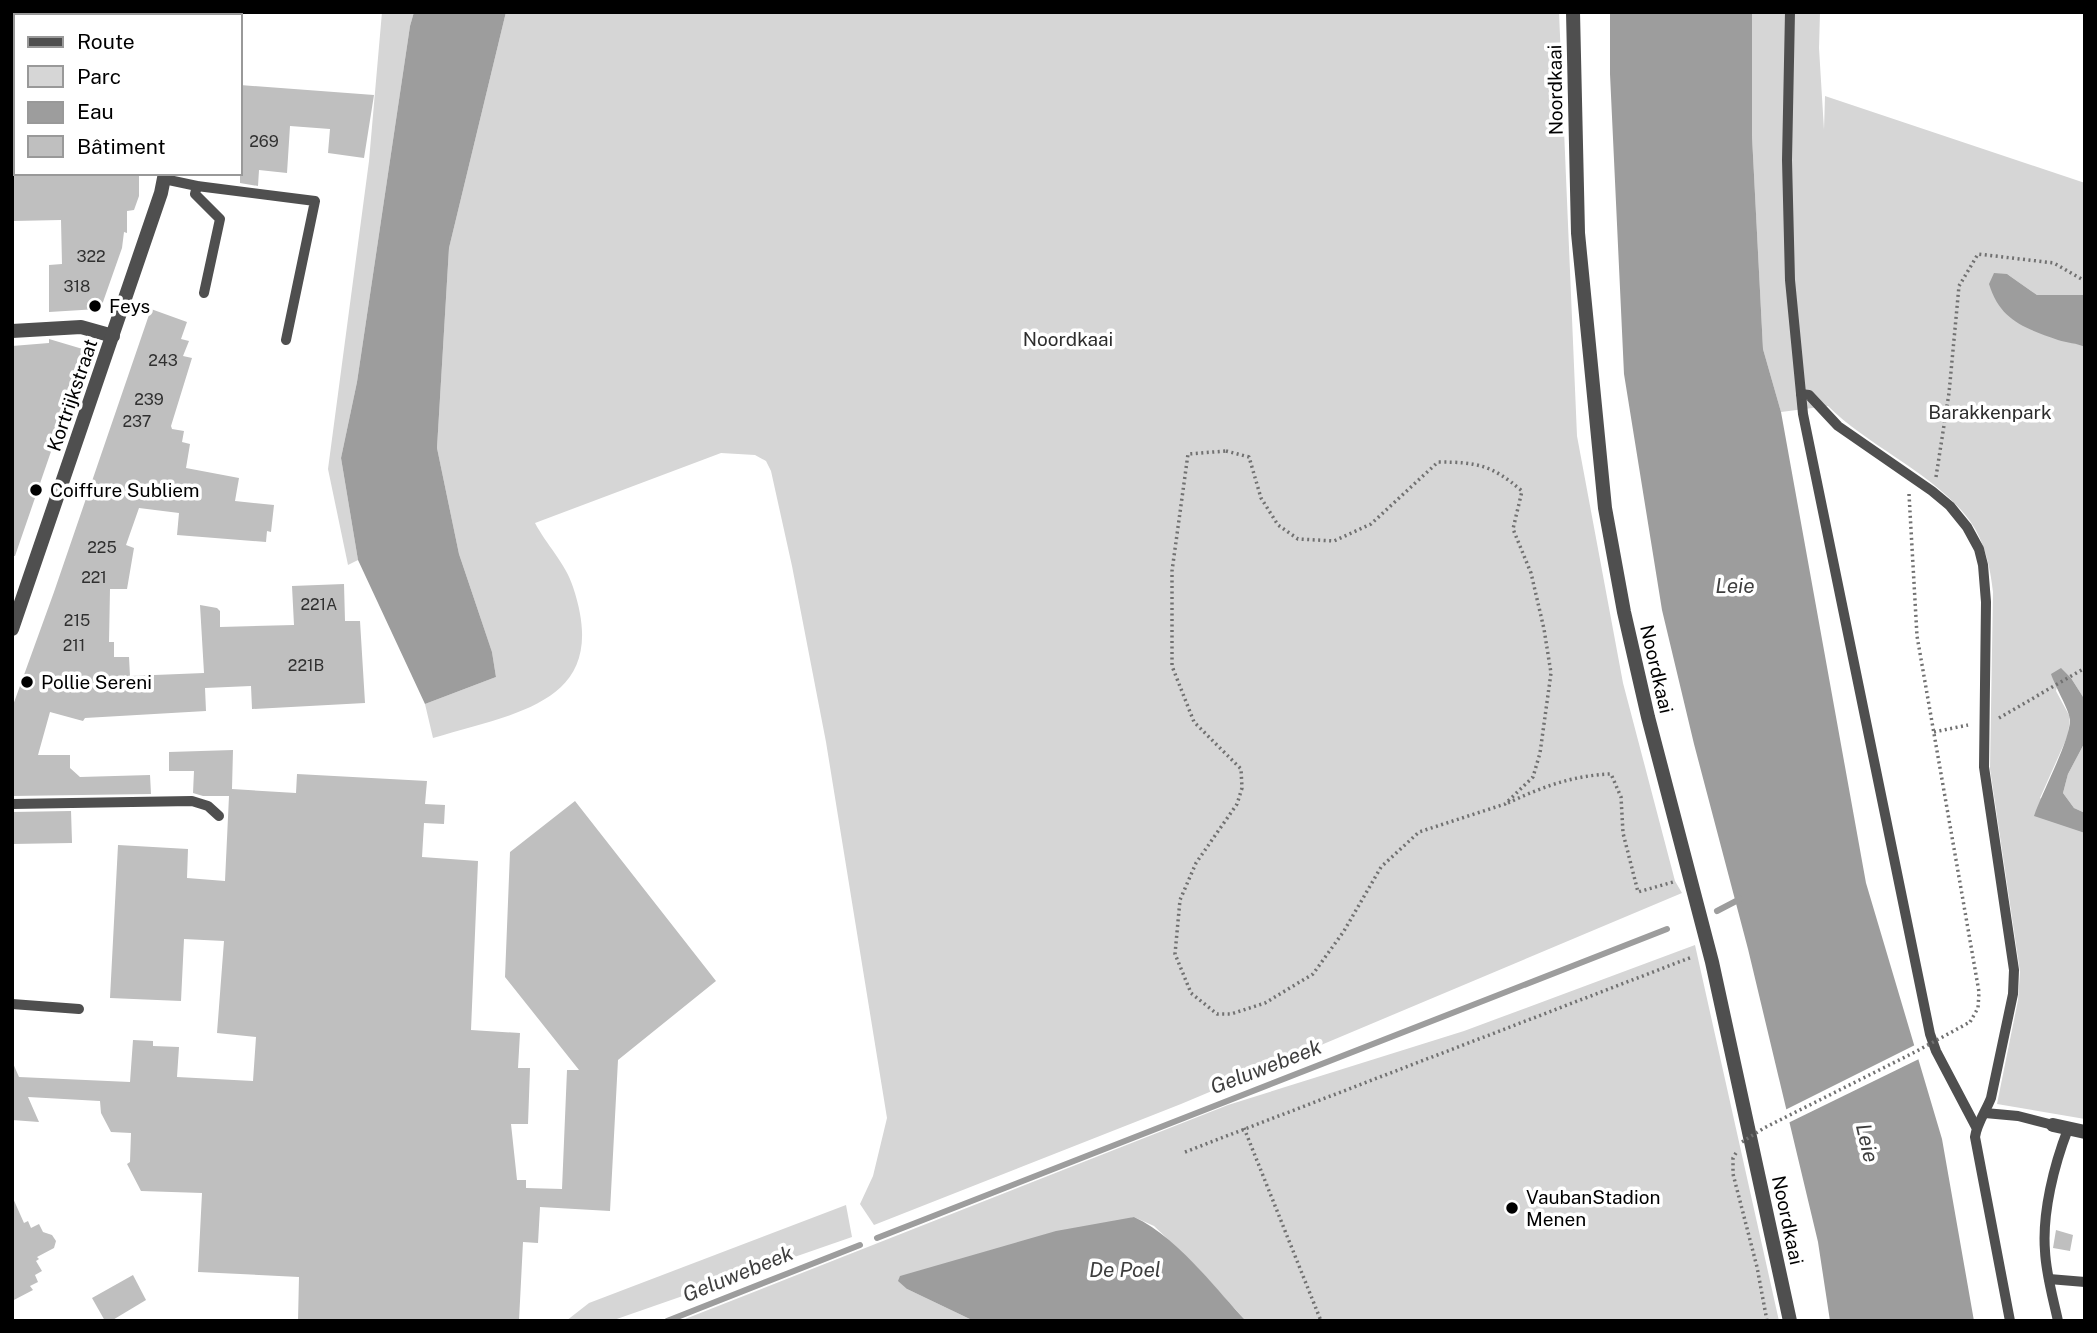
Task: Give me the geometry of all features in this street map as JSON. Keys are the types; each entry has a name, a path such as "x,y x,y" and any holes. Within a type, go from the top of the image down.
{"street":[{"name":"Noordkaai","path":"1573,12 1578,233 1605,508 1624,612 1707,945 1790,1321"},
{"name":"Kortrijkstraat","path":"12,629 113,336 164,176"},
{"path":"12,331 81,327 113,336"},
{"path":"2053,1125 2085,1132"}],"lane":[{"path":"1790,12 1787,160 1790,280 1803,414 1930,1034 1936,1051 1976,1127"},
{"path":"164,176 197,186 315,201 286,340"},
{"path":"197,186 195,194 220,219 204,293"},
{"path":"1801,394 1809,395 1838,426 1950,506 1967,527 1979,550 1983,565 1986,602 1984,767 2014,970 2013,994 1991,1097 1976,1127 1975,1137 2010,1321"},
{"path":"12,804 192,801 208,806 219,816"},
{"path":"12,1004 79,1009"},
{"path":"1985,1113 2018,1116 2053,1125"},
{"path":"2058,1321 2045,1254 2045,1233 2056,1162 2068,1129"},
{"path":"2049,1279 2085,1282"}],"path":[{"path":"1935,484 1950,393 1959,286 1978,254 2054,263 2085,281"},
{"path":"1505,804 1533,777 1540,753 1551,673 1531,573 1513,529 1522,491 1502,473 1471,462 1438,462 1371,524 1334,541 1298,539 1278,525 1261,498 1249,457 1226,451 1188,454 1172,570 1172,666 1194,722 1241,769 1242,788 1237,804 1196,863 1180,900 1175,954 1191,993 1217,1014 1231,1014 1265,1003 1313,974 1344,931 1381,867 1419,832 1505,804 1536,789 1591,775 1611,774 1621,797 1623,833 1638,892 1690,883"},
{"path":"1767,1321 1757,1267 1732,1174 1733,1158 1742,1142 1764,1128 1970,1022 1978,1008 1979,992 1917,636 1908,475"},
{"path":"1997,719 2085,668"},
{"path":"1934,732 1953,727"},
{"path":"1185,1152 1707,945"},
{"path":"1244,1128 1321,1321"}],"green space":[{"path":"382,12 414,12 357,382 341,458 358,560 348,565 328,469 369,161"},
{"name":"Noordkaai","path":"506,12 1559,12 1577,436 1623,683 1675,881 1682,893 1181,1104 874,1225 860,1204 873,1176 887,1118 826,742 792,566 771,471 766,461 755,455 721,453 535,523 566,570 573,587 582,626 580,656 568,679 550,696 496,720 433,738 425,704 496,677 492,652 459,554 437,448 449,248"},
{"name":"Barakkenpark","path":"1752,12 1820,12 1819,48 1824,130 1825,96 2085,183 2085,295 2037,295 2007,274 2085,347 2085,700 2071,678 2061,669 2056,691 2070,717 2068,735 2040,798 2085,833 2085,1119 1997,1104 2018,1000 2020,972 1990,769 1993,592 1980,537 1970,521 1940,489 1863,435 1828,406 1781,412 1763,349 1752,136"},
{"path":"2085,742 2085,813 2074,808 2063,793 2068,774"},
{"name":"VaubanStadion Menen","path":"1695,945 1779,1321 1246,1321 1195,1265 1154,1226 1134,1217 907,1289 974,1321 680,1321 1228,1105 1464,1031"},
{"path":"846,1205 852,1237 611,1321 566,1321 589,1303"}],"water":[{"path":"414,12 506,12 449,248 437,448 459,554 492,652 496,677 425,704 358,560 341,458 357,382"},
{"name":"Leie","path":"1610,12 1752,12 1752,136 1763,349 1781,412 1866,883 1942,1139 1974,1321 1830,1321 1818,1242 1748,949 1662,610 1624,374 1610,74"},
{"path":"1994,273 2007,274 2037,295 2085,295 2085,347 2058,340 2015,321 1994,296 1989,284"},
{"path":"2061,668 2085,700 2085,742 2068,774 2063,793 2074,808 2085,813 2085,833 2034,816 2069,728 2069,715 2051,674"},
{"name":"De Poel","path":"1134,1217 1165,1236 1179,1249 1246,1321 974,1321 907,1289 898,1281 900,1276 1056,1231"}],"pier":[{"path":"1917,1044 1921,1058 1786,1124 1783,1111"}],"building":[{"path":"242,85 374,95 364,158 328,153 330,129 290,126 287,173 259,170 258,186 240,183"},
{"path":"139,175 139,196 134,210 127,211 127,233 124,232 122,248 98,309 49,312 49,265 62,264 61,220 12,221 12,176"},
{"path":"151,309 187,322 181,339 189,341 183,356 192,358 171,426 172,429 184,431 182,442 190,444 186,468 239,478 235,501 274,505 271,532 267,531 266,542 177,535 179,513 139,508 126,545 134,548 127,589 110,589 109,642 114,642 114,657 129,657 130,676 204,673 200,605 220,611 220,627 294,625 292,586 344,584 345,621 360,621 365,703 252,709 251,686 205,688 206,711 85,718 83,721 50,712 38,755 70,755 70,768 80,777 150,775 151,794 12,796 12,708"},
{"path":"49,339 86,350 15,556 12,556 12,346 49,343"},
{"path":"233,750 232,789 296,793 297,774 427,781 425,804 445,805 444,824 424,823 422,857 478,861 471,1030 520,1033 518,1068 530,1068 528,1124 511,1124 517,1180 526,1180 526,1188 562,1189 567,1070 579,1070 505,977 510,852 575,801 716,981 618,1060 610,1211 540,1207 538,1243 523,1242 519,1321 298,1321 299,1277 198,1272 202,1193 141,1191 127,1164 130,1162 131,1133 111,1132 101,1113 100,1101 28,1097 39,1122 12,1120 12,1061 19,1077 130,1082 133,1040 153,1041 153,1046 179,1047 177,1077 253,1081 256,1037 217,1033 224,941 184,939 181,1001 110,998 118,845 188,849 187,878 225,881 229,796 203,796 193,793 194,771 169,771 169,752"},
{"path":"71,811 72,843 12,844 12,812"},
{"path":"12,1196 24,1223 28,1221 31,1228 39,1224 43,1232 52,1235 56,1241 54,1248 37,1257 39,1259 36,1261 42,1271 35,1275 38,1282 30,1286 33,1290 12,1301"},
{"path":"2056,1230 2073,1235 2070,1251 2053,1248"},
{"path":"133,1275 146,1300 111,1321 105,1321 92,1298"}],"waterway":[{"name":"Geluwebeek","path":"1717,911 1740,899"},
{"name":"Geluwebeek","path":"877,1238 1667,929"},
{"name":"Geluwebeek","path":"667,1321 860,1245"}],"place":[{"name":"Feys","path":"95,306"},
{"name":"Coiffure Subliem","path":"36,490"},
{"name":"Pollie Sereni","path":"27,682"},
{"name":"VaubanStadion Menen","path":"1512,1208"}]}
